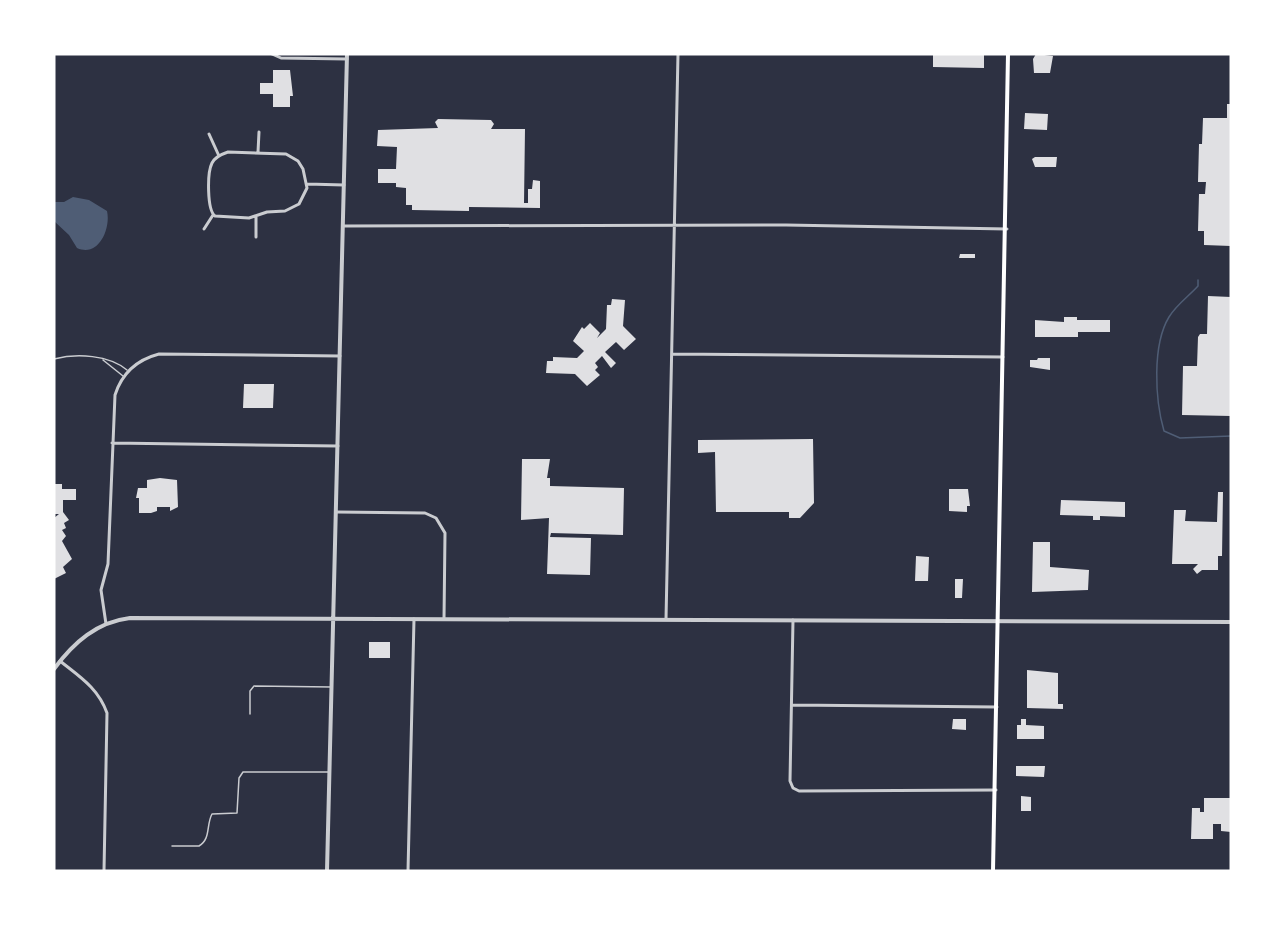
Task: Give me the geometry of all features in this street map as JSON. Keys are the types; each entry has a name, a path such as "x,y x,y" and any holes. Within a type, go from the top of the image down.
{"main road":[{"path":"993,871 1000,620 1008,54"}],"street":[{"path":"272,54 281,58 347,57 327,871"},
{"path":"666,620 678,54"},
{"path":"258,152 259,132"},
{"path":"209,134 219,156"},
{"path":"258,152 281,153 292,157 303,169 307,184 305,194 295,207 256,216 219,218 213,215 209,208 211,167 219,156 228,153 258,152"},
{"path":"307,184 344,185"},
{"path":"204,229 213,215"},
{"path":"256,216 256,237"},
{"path":"343,226 786,225 1007,230"},
{"path":"106,624 101,590 108,564 115,396 128,370 148,357 159,354 340,356"},
{"path":"672,354 1003,357"},
{"path":"112,443 338,446"},
{"path":"337,512 425,513 436,518 445,533 444,619"},
{"path":"54,669 84,636 106,624 130,618 1231,622"},
{"path":"408,871 414,619"},
{"path":"793,620 790,781 795,790 996,790"},
{"path":"60,661 90,685 99,695 107,713 104,871"},
{"path":"792,705 998,707"}],"lane":[{"path":"54,359 73,357 111,359 128,370"},
{"path":"103,360 123,376"},
{"path":"250,714 250,690 254,686 333,687"},
{"path":"172,846 199,846 207,836 208,822 212,814 237,813 239,778 243,772 330,772"}],"water":[{"path":"73,197 89,200 107,211 105,233 102,240 92,249 77,248 69,235 54,221 54,202 64,202"}],"building":[{"path":"933,54 984,54 984,68 933,67"},
{"path":"1036,54 1053,56 1050,73 1034,73 1033,59"},
{"path":"273,70 290,70 293,96 290,96 290,107 273,107 273,94 260,94 260,83 273,83"},
{"path":"1227,104 1231,104 1231,246 1204,245 1204,231 1198,231 1199,194 1205,194 1206,182 1198,182 1199,144 1202,144 1203,118 1227,118"},
{"path":"1025,113 1048,114 1047,130 1024,129"},
{"path":"438,119 491,120 494,124 491,129 525,129 524,203 528,203 528,189 532,189 533,180 540,181 540,208 469,207 469,211 412,210 412,205 406,205 406,188 396,187 396,183 378,183 378,169 396,169 397,147 377,146 378,130 438,128 435,122"},
{"path":"1057,157 1056,167 1035,167 1032,159"},
{"path":"960,254 975,254 975,258 959,258"},
{"path":"1208,296 1231,297 1231,416 1182,415 1183,366 1197,366 1198,337 1200,334 1207,334"},
{"path":"612,299 625,300 623,326 636,339 624,350 616,342 605,352 616,363 611,368 602,356 595,363 598,367 595,370 600,375 587,386 575,374 546,373 547,361 553,361 553,357 577,358 584,351 573,341 582,327 584,329 590,323 600,333 597,338 606,329 607,305 611,305"},
{"path":"1064,317 1077,317 1077,320 1110,320 1110,332 1078,332 1078,337 1035,337 1035,320 1064,322"},
{"path":"1050,358 1050,370 1030,367 1030,360"},
{"path":"244,384 274,384 273,408 243,408"},
{"path":"813,439 814,503 800,518 789,518 789,512 716,512 715,452 698,453 698,440"},
{"path":"522,459 550,459 547,478 550,478 550,486 624,488 623,535 551,533 550,537 591,538 590,575 547,574 549,518 521,520"},
{"path":"160,478 177,480 178,507 170,511 170,507 157,507 157,511 151,513 139,513 139,498 136,498 138,488 147,488 147,480"},
{"path":"54,484 62,484 62,489 76,489 76,500 63,500 63,512 69,520 64,523 66,528 62,530 66,536 62,541 72,559 63,567 66,573 54,579 54,518 59,514 54,514"},
{"path":"949,489 968,489 970,506 967,506 967,512 949,511"},
{"path":"1218,492 1223,492 1222,556 1218,556 1218,570 1202,570 1197,574 1193,569 1198,564 1172,564 1174,510 1186,510 1185,521 1217,522"},
{"path":"1061,500 1125,502 1125,517 1100,516 1100,520 1093,520 1093,516 1060,515"},
{"path":"1033,542 1050,542 1050,567 1089,570 1088,590 1032,592"},
{"path":"916,556 929,557 928,581 915,581"},
{"path":"955,579 963,579 962,598 955,598"},
{"path":"369,642 390,642 390,658 369,658"},
{"path":"1027,670 1058,673 1058,704 1063,704 1063,709 1027,708"},
{"path":"953,719 966,719 966,730 952,729"},
{"path":"1021,719 1026,719 1026,725 1044,726 1044,739 1017,739 1017,725 1021,725"},
{"path":"1016,766 1045,766 1044,777 1016,776"},
{"path":"1021,796 1031,797 1031,811 1021,811"},
{"path":"1204,798 1231,798 1231,832 1221,831 1221,824 1213,824 1213,839 1191,839 1192,808 1200,808 1200,812 1204,812"}],"waterway":[{"path":"1198,280 1198,286 1169,317 1160,342 1157,389 1161,418 1164,431 1180,438 1231,436"}]}
